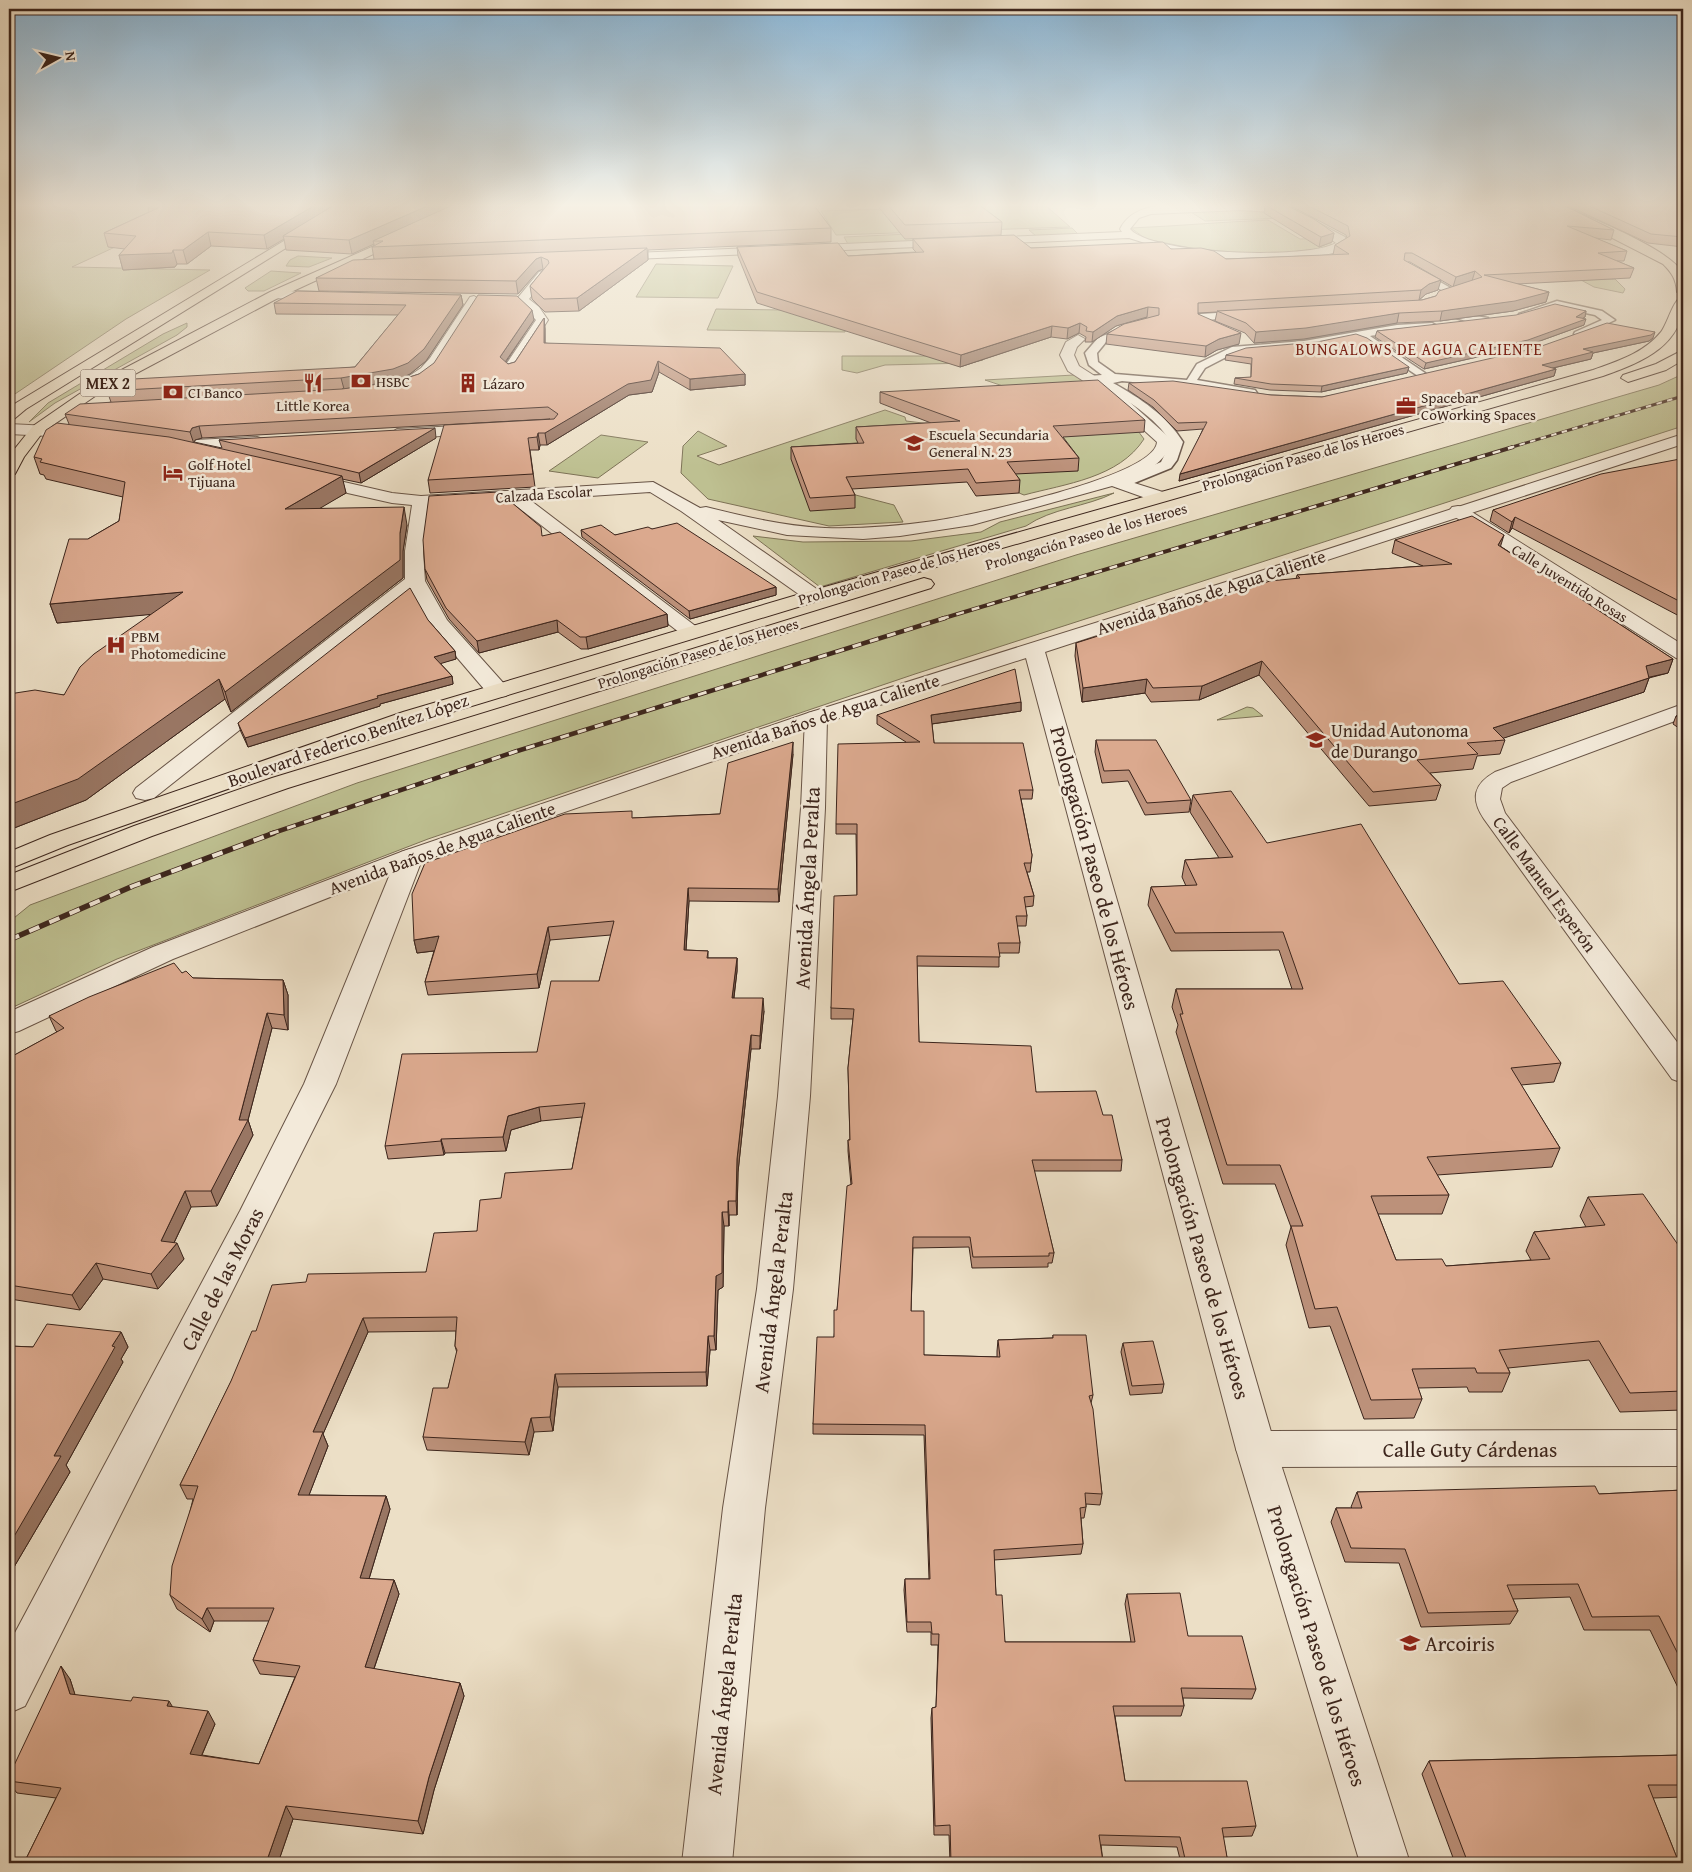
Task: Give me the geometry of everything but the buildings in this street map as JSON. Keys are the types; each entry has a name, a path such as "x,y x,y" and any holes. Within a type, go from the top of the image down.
{"main road":[{"name":"MEX 2","path":"9,416 21,406 206,291"},
{"name":"MEX 2","path":"9,471 17,456 38,430 104,385 282,291"},
{"path":"250,294 274,295"},
{"name":"Prolongacion Paseo de los Heroes","path":"691,632 1160,497 1519,397 1627,363 1655,348 1670,333 1683,300"},
{"name":"Prolongación Paseo de los Heroes","path":"1038,550 1620,381 1661,366 1683,354"},
{"name":"Prolongación Paseo de los Heroes","path":"487,717 944,578"},
{"name":"Boulevard Federico Benítez López","path":"9,861 166,802 411,717 691,632"},
{"path":"9,845 145,793 263,754 411,717"},
{"path":"9,904 124,855 417,749 487,717"},
{"name":"Boulevard Federico Benítez López","path":"9,884 143,831 280,783 487,717"}],"street":[{"path":"510,369 542,320 535,310 517,300 525,291"},
{"path":"1454,291 1431,298 1426,304 1468,320"},
{"path":"274,295 336,296"},
{"path":"391,388 415,380 430,368 479,300 455,299"},
{"path":"1537,324 1514,316 1557,304 1598,314 1610,320 1568,336"},
{"path":"1232,334 1204,322 1201,317 1262,313"},
{"path":"1195,381 1201,366 1245,343 1304,344 1397,328 1445,325 1468,320 1499,318"},
{"path":"1120,390 1116,378 1093,363 1091,358 1093,348 1114,333 1146,323"},
{"path":"1356,335 1371,340 1426,374 1404,379"},
{"path":"687,507 786,530 857,534 903,532 984,518 1117,482 1166,465 1170,460 1176,442 1168,430 1120,390 1073,368 1067,355 1071,345 1078,339"},
{"path":"1092,378 1159,434 1165,444 1161,452 1151,461 1117,482"},
{"path":"1092,378 1174,382 1195,381 1261,395"},
{"path":"63,412 86,410"},
{"path":"9,429 86,434"},
{"path":"381,435 490,429"},
{"name":"Avenida Baños de Agua Caliente","path":"9,1024 163,953 410,857 816,718 1683,439"},
{"path":"174,446 272,441"},
{"name":"Avenida Baños de Agua Caliente","path":"1656,448 1683,443"},
{"path":"156,444 174,446 232,460"},
{"name":"Calzada Escolar","path":"290,475 392,498 421,501 653,487 687,507 814,596"},
{"path":"1117,482 1160,497"},
{"path":"513,495 691,632"},
{"path":"421,501 414,551 415,581 438,623 498,691"},
{"name":"Calle Juventido Rosas","path":"1458,512 1683,654"},
{"path":"145,793 415,581"},
{"name":"Prolongación Paseo de los Héroes","path":"1034,649 1256,1449 1385,1863"},
{"name":"Calle Manuel Esperón","path":"1683,711 1504,777 1490,785 1488,799 1493,814 1683,1072"},
{"name":"Avenida Ángela Peralta","path":"707,1863 742,1528 775,1289 793,1106 813,808 816,718"},
{"name":"Calle de las Moras","path":"9,1690 258,1211 320,1084 410,857"},
{"name":"Calle Guty Cárdenas","path":"1256,1449 1683,1448"}],"green space":[{"path":"9,291 173,291 126,319 9,398"},
{"path":"639,291 721,291 718,298 636,297"},
{"path":"716,309 849,311 845,332 707,330"},
{"path":"187,323 187,327 177,335 55,403 29,422 48,403 163,334"},
{"path":"842,356 978,356 983,360 970,363 885,365 857,373 842,370"},
{"path":"1683,374 1683,426 915,674 428,839 117,959 9,1009 9,922 30,905 357,783 1076,555 1659,385"},
{"path":"1074,375 1112,404 1129,420 1144,439 1120,463 1090,478 1024,495 1019,493 999,464 1009,388 985,380"},
{"path":"885,410 905,417 906,421 931,424 861,448 848,493 894,505 903,522 829,526 708,499 681,473 683,446 698,431 727,446 697,456 719,465"},
{"path":"601,435 648,442 598,478 549,471"},
{"path":"1114,493 1092,502 1047,515 1026,526 820,587 753,536 803,542 911,541 981,532 1000,522"},
{"path":"1247,707 1253,708 1263,716 1217,720"}],"railway":[{"path":"1509,448 1683,396"},
{"path":"941,619 1513,447"},
{"path":"270,834 514,752 945,618"},
{"path":"9,940 133,886 274,833"}],"place":[{"name":"HSBC","path":"361,381"},
{"name":"Little Korea","path":"313,383"},
{"name":"Lázaro","path":"468,383"},
{"name":"CI Banco","path":"173,392"},
{"name":"Spacebar CoWorking Spaces","path":"1406,406"},
{"name":"Escuela Secundaria General N. 23","path":"914,443"},
{"name":"Golf Hotel Tijuana","path":"173,473"},
{"name":"PBM Photomedicine","path":"116,645"},
{"name":"Unidad Autonoma de Durango","path":"1316,740"},
{"name":"Arcoiris","path":"1410,1643"}],"district":[{"name":"BUNGALOWS DE AGUA CALIENTE","path":"1419,349"}]}
